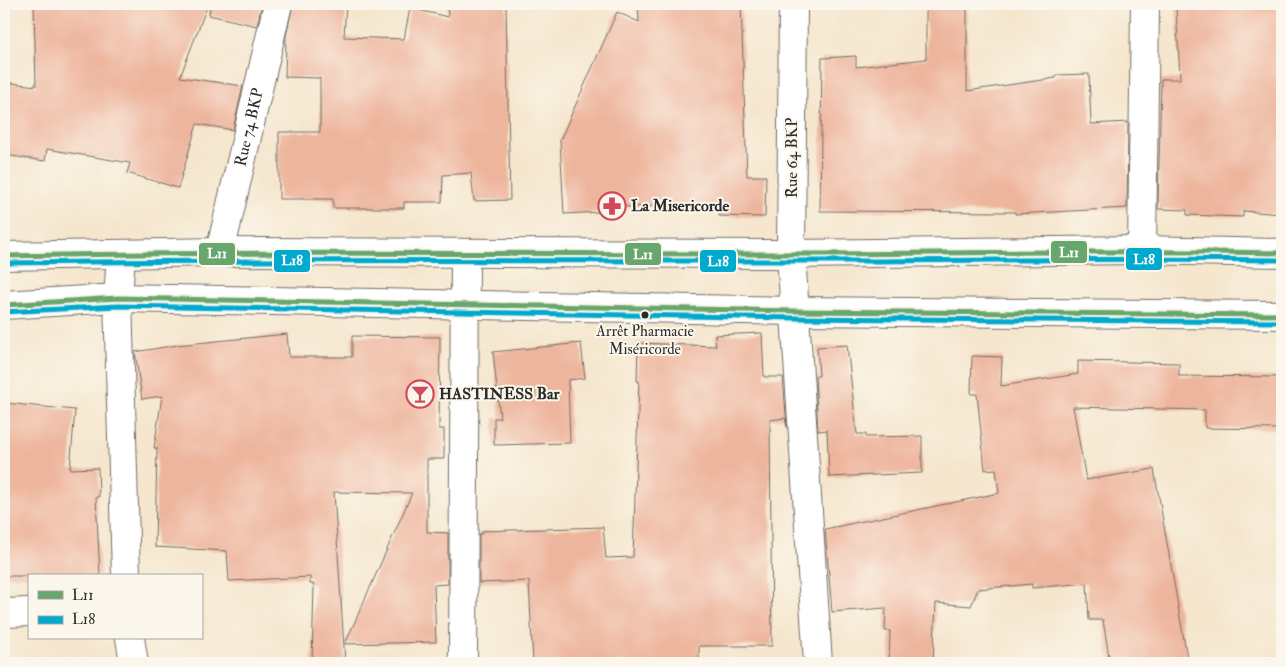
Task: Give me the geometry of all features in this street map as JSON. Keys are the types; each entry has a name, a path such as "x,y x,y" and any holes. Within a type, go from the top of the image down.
{"main road":[{"name":"Rue 74 BKP","path":"220,252 278,4"},
{"name":"Rue 64 BKP","path":"793,4 791,254 818,663"},
{"path":"1142,250 1145,4"},
{"path":"4,256 220,252 791,254 1142,250 1282,253"},
{"path":"121,254 118,298 126,574"},
{"path":"463,663 465,254"},
{"path":"4,305 118,298 795,311 1282,315"},
{"path":"4,613 28,612"},
{"path":"130,640 134,663"}],"building":[{"path":"34,4 208,4 180,77 243,86 233,130 197,124 178,188 127,173 130,163 47,149 45,161 4,155 4,82 36,86"},
{"path":"210,4 262,4 257,26 209,15"},
{"path":"293,4 346,4 344,37 404,39 410,8 448,17 447,4 506,4 510,200 474,201 471,173 443,175 442,202 404,202 404,208 333,208 333,199 279,199 279,132 320,132 320,78 285,77 286,36"},
{"path":"638,4 741,4 747,176 766,176 765,217 719,216 720,205 620,207 620,211 564,214 560,140 617,12 639,22"},
{"path":"926,4 967,4 967,91 1056,78 1056,75 1089,74 1091,124 1128,122 1127,208 1015,214 1015,212 820,211 822,58 856,56 856,67 926,59"},
{"path":"1282,4 1282,214 1243,211 1243,217 1187,215 1187,210 1158,209 1161,79 1180,79 1176,6"},
{"path":"762,333 764,377 783,377 787,427 785,418 770,420 772,646 699,646 699,663 533,663 529,581 479,583 479,534 482,534 482,531 603,527 606,558 633,557 639,381 637,381 638,343 716,346 715,335"},
{"path":"287,334 289,357 352,357 352,336 440,337 439,429 444,429 444,459 427,459 427,532 448,533 448,584 434,585 436,642 345,644 412,493 334,492 345,663 312,663 314,584 310,584 310,577 229,581 227,551 155,547 157,448 154,448 162,396 142,399 135,352 177,345"},
{"path":"581,343 585,378 568,380 570,443 494,445 494,418 500,418 493,352"},
{"path":"847,345 857,434 866,434 866,437 922,436 922,473 829,477 827,430 818,431 815,376 819,376 817,347"},
{"path":"972,356 1002,357 1001,386 1078,374 1078,361 1179,363 1179,376 1282,377 1282,429 1205,428 1205,410 1073,407 1086,480 1154,469 1188,663 1110,663 1103,620 1089,620 1087,583 1032,588 1032,584 978,589 971,606 936,603 933,663 889,663 890,631 885,631 886,608 832,612 825,529 999,493 996,469 985,470 977,394 971,394"},
{"path":"4,403 75,410 70,469 98,468 99,497 96,497 100,574 4,576"}],"transit line":[{"name":"L11","path":"4,256 298,253 788,254 1158,251 1282,253"},
{"name":"L18","path":"4,263 1282,260"},
{"name":"L11","path":"4,305 118,298 795,311 1282,315"},
{"name":"L18","path":"4,312 118,306 795,318 1282,322"}],"place":[{"name":"La Misericorde","path":"612,206"},
{"name":"Arrêt Pharmacie Miséricorde","path":"645,315"},
{"name":"HASTINESS Bar","path":"420,394"}]}
